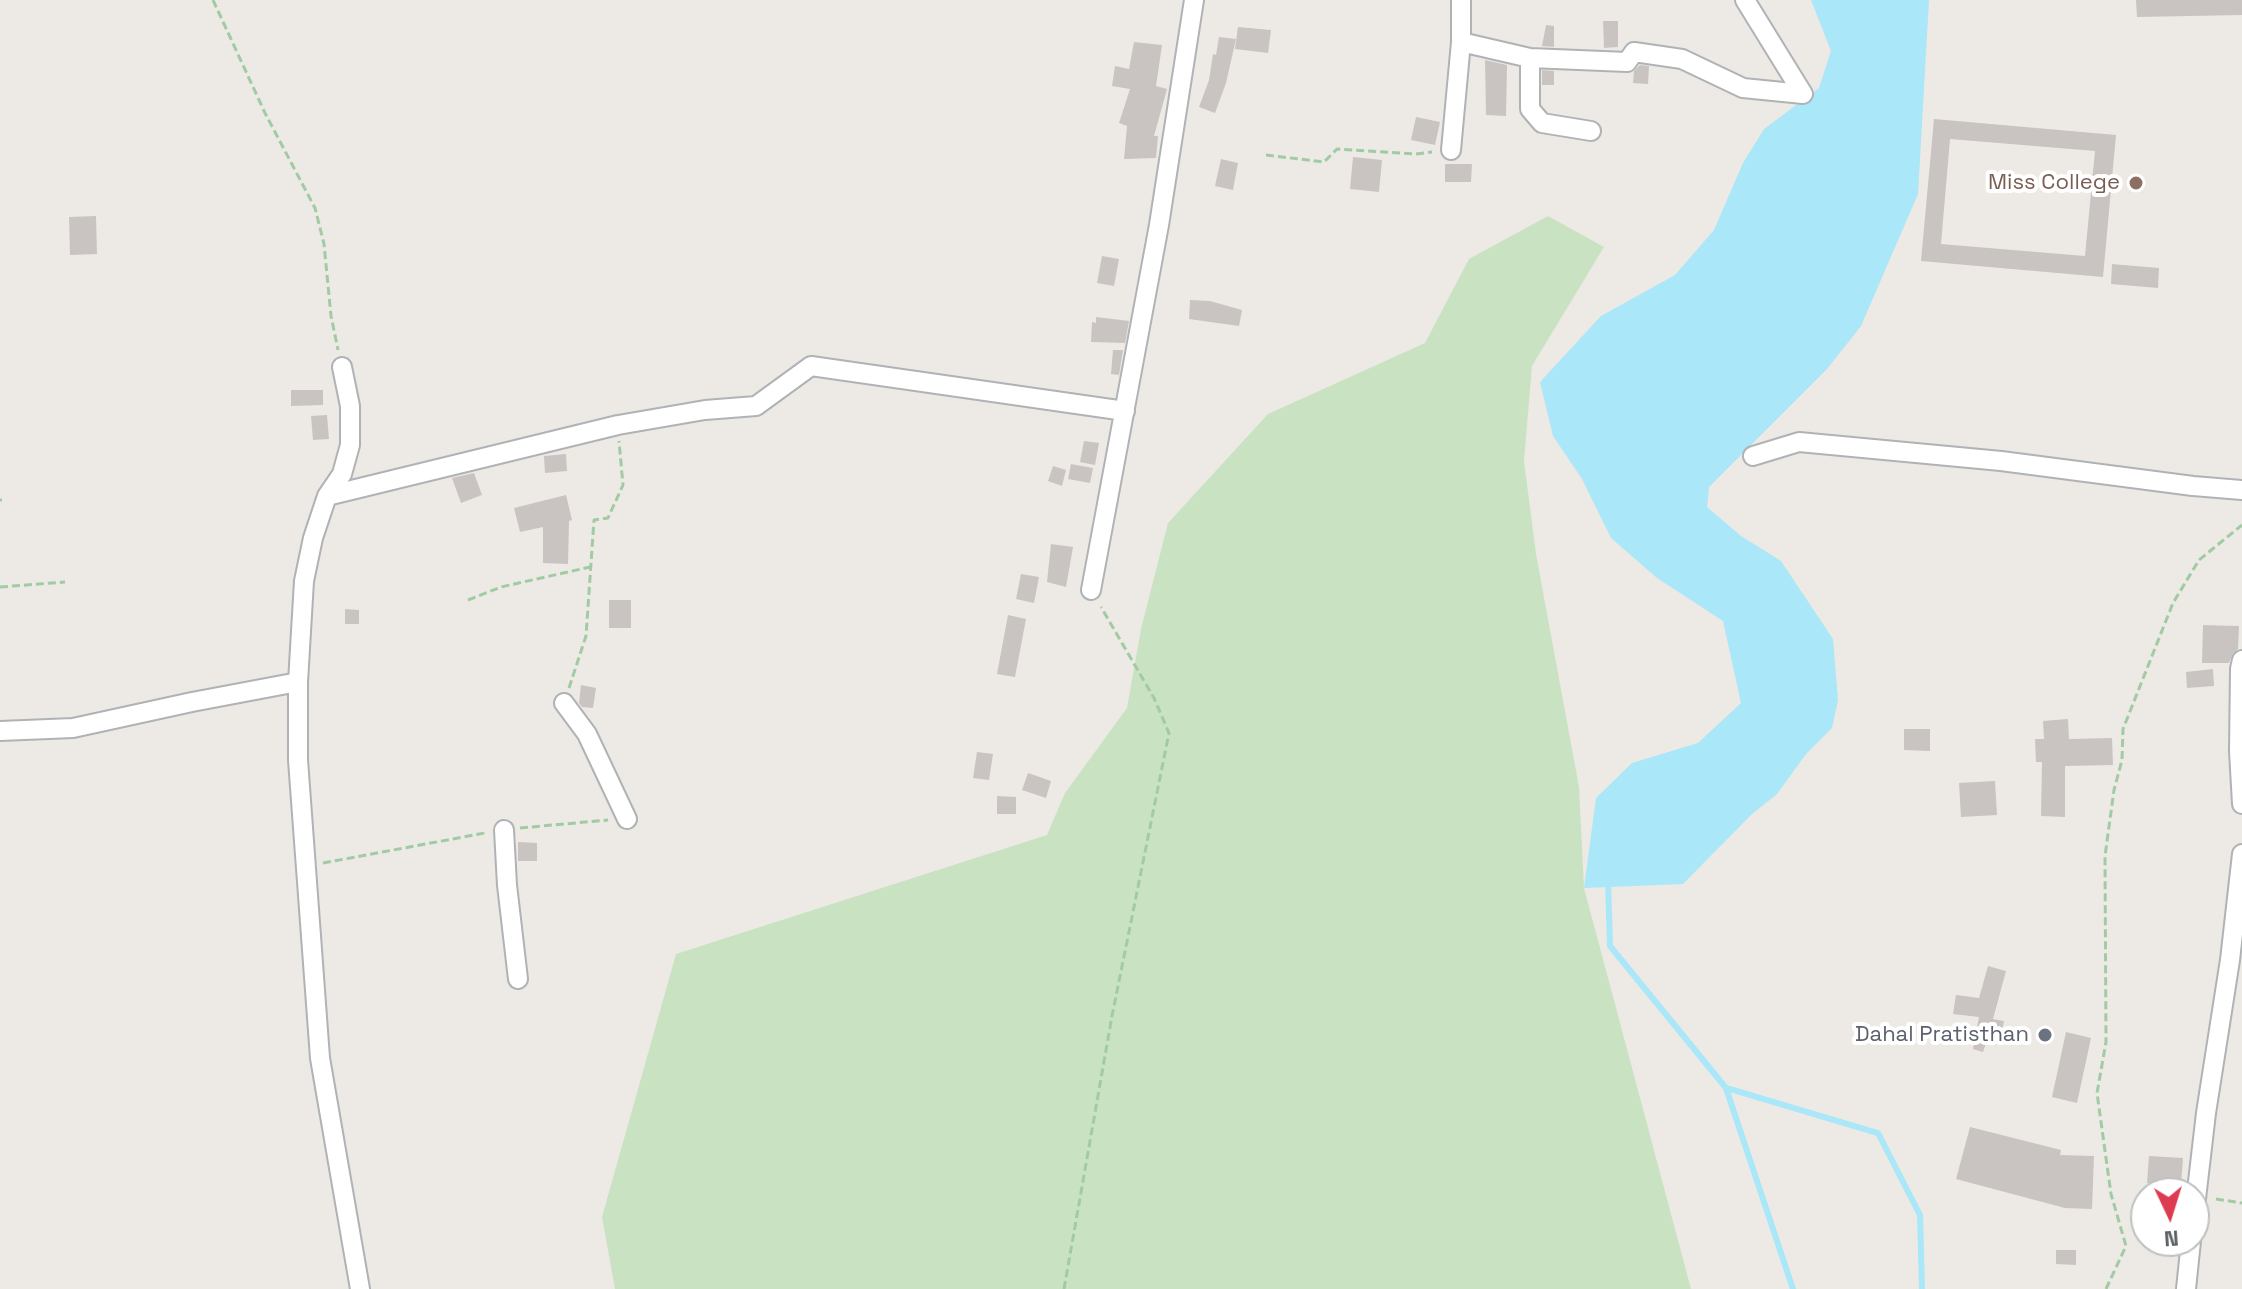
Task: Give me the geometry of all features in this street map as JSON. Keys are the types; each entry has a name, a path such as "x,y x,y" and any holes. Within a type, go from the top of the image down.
{"street":[{"path":"1091,590 1159,225 1194,0"},
{"path":"1451,150 1461,42 1461,0"},
{"path":"1461,42 1530,58 1627,62 1634,52 1682,59 1743,88 1803,94 1745,0"},
{"path":"1530,58 1530,109 1542,123 1591,131"},
{"path":"327,496 618,425 705,410 756,406 811,366 1125,411"},
{"path":"342,367 350,406 350,445 342,474 327,496 313,538 304,581 298,682 298,760 320,1058 360,1289"},
{"path":"1753,456 1799,442 2001,461 2242,490"},
{"path":"2242,660 2239,751 2242,804"},
{"path":"0,731 73,728 298,682"},
{"path":"564,703 587,734 627,819"},
{"path":"504,830 518,979"},
{"path":"2199,1177 2242,854"},
{"path":"2186,1289 2189,1257"}],"path":[{"path":"213,0 265,113 315,208 324,244 331,316 342,367"},
{"path":"1266,155 1324,162 1337,149 1416,154 1451,150"},
{"path":"564,703 586,636 594,520 608,518 623,485 618,425"},
{"path":"2106,1289 2126,1246 2111,1194 2097,1093 2106,1042 2105,856 2114,790 2122,760 2123,729 2173,603 2199,560 2242,525"},
{"path":"468,600 501,587 590,567"},
{"path":"0,587 65,582"},
{"path":"1064,1289 1112,1016 1169,733 1154,698 1091,590"},
{"path":"304,867 504,830 627,819"},
{"path":"2210,1198 2242,1203"}],"green space":[{"path":"1548,216 1604,247 1532,366 1524,461 1536,554 1579,787 1584,888 1691,1289 615,1289 602,1217 676,954 1047,835 1065,793 1127,708 1141,629 1168,523 1268,414 1425,343 1469,259"}],"water":[{"path":"1811,0 1929,0 1918,194 1861,326 1827,369 1709,487 1707,507 1741,536 1781,561 1833,639 1838,700 1832,728 1806,754 1777,794 1752,814 1683,884 1584,888 1596,798 1632,763 1698,743 1741,703 1723,621 1657,578 1611,538 1582,479 1553,436 1540,382 1601,316 1675,275 1714,230 1743,163 1764,129 1819,88 1831,51"}],"building":[{"path":"2136,0 2242,0 2242,15 2137,17"},
{"path":"1603,21 1618,21 1618,47 1604,48"},
{"path":"1546,25 1554,26 1554,47 1542,46"},
{"path":"1238,27 1271,30 1268,53 1235,49"},
{"path":"1219,37 1236,39 1215,113 1199,107"},
{"path":"1134,42 1162,45 1156,86 1167,89 1154,136 1158,136 1156,158 1124,159 1127,126 1119,123 1130,89 1112,86 1115,66 1129,69"},
{"path":"1485,60 1507,65 1506,116 1486,115"},
{"path":"1640,65 1649,66 1648,84 1633,83 1634,71"},
{"path":"1542,70 1554,71 1554,85 1542,85"},
{"path":"1416,117 1440,122 1435,145 1411,140"},
{"path":"1934,119 2116,135 2103,277 1921,261","holes":["1950,139 2095,151 2085,256 1941,244"]},
{"path":"1353,157 1382,160 1379,192 1350,189"},
{"path":"1221,159 1238,163 1233,190 1215,186"},
{"path":"1445,164 1472,164 1471,182 1445,182"},
{"path":"96,216 97,254 70,255 69,217"},
{"path":"1102,256 1119,259 1114,286 1097,283"},
{"path":"2112,264 2159,268 2158,288 2111,284"},
{"path":"1190,300 1210,301 1242,310 1239,326 1189,319"},
{"path":"1096,317 1129,321 1125,343 1091,342 1092,322 1096,323"},
{"path":"1113,350 1123,350 1119,375 1111,374"},
{"path":"291,390 323,390 323,405 291,406"},
{"path":"327,415 329,439 313,440 311,416"},
{"path":"1084,441 1099,443 1095,465 1080,462"},
{"path":"566,454 567,471 545,473 544,456"},
{"path":"1071,464 1093,468 1090,483 1068,479"},
{"path":"1053,466 1066,470 1062,486 1048,481"},
{"path":"474,473 482,495 461,503 452,478"},
{"path":"566,495 572,520 569,521 568,564 543,563 543,527 520,532 514,508"},
{"path":"1051,544 1073,547 1066,587 1047,582"},
{"path":"1021,574 1039,577 1034,603 1016,599"},
{"path":"609,600 631,600 631,628 609,628"},
{"path":"345,609 359,610 359,624 345,624"},
{"path":"1008,615 1026,619 1015,677 997,674"},
{"path":"2203,625 2239,626 2238,649 2229,663 2202,663"},
{"path":"2213,669 2214,686 2187,688 2186,672"},
{"path":"581,685 596,688 593,708 582,707 579,703"},
{"path":"2068,719 2069,739 2112,738 2113,765 2065,766 2065,817 2041,816 2042,762 2036,762 2035,739 2044,739 2043,721"},
{"path":"1904,729 1930,729 1930,751 1904,750"},
{"path":"977,752 993,754 989,780 973,778"},
{"path":"1028,773 1051,781 1046,798 1022,790"},
{"path":"1995,781 1997,815 1961,817 1959,783"},
{"path":"997,796 1016,797 1016,814 997,814"},
{"path":"518,842 537,843 537,861 518,861"},
{"path":"1988,966 2006,971 1993,1019 2004,1021 1999,1045 1986,1043 1983,1052 1973,1049 1979,1017 1953,1014 1956,995 1979,998"},
{"path":"2066,1032 2091,1038 2077,1103 2052,1097"},
{"path":"1970,1127 2061,1150 2060,1155 2094,1156 2092,1209 2065,1208 1956,1179"},
{"path":"2149,1156 2183,1158 2182,1177 2147,1177"},
{"path":"2056,1250 2076,1250 2076,1265 2056,1264"}],"waterway":[{"path":"1608,881 1610,946 1726,1088 1793,1289"},
{"path":"1727,1088 1878,1133 1920,1215 1922,1289"}],"place":[{"name":"Miss College","path":"2136,183"},
{"name":"Dahal Pratisthan","path":"2045,1035"}]}
